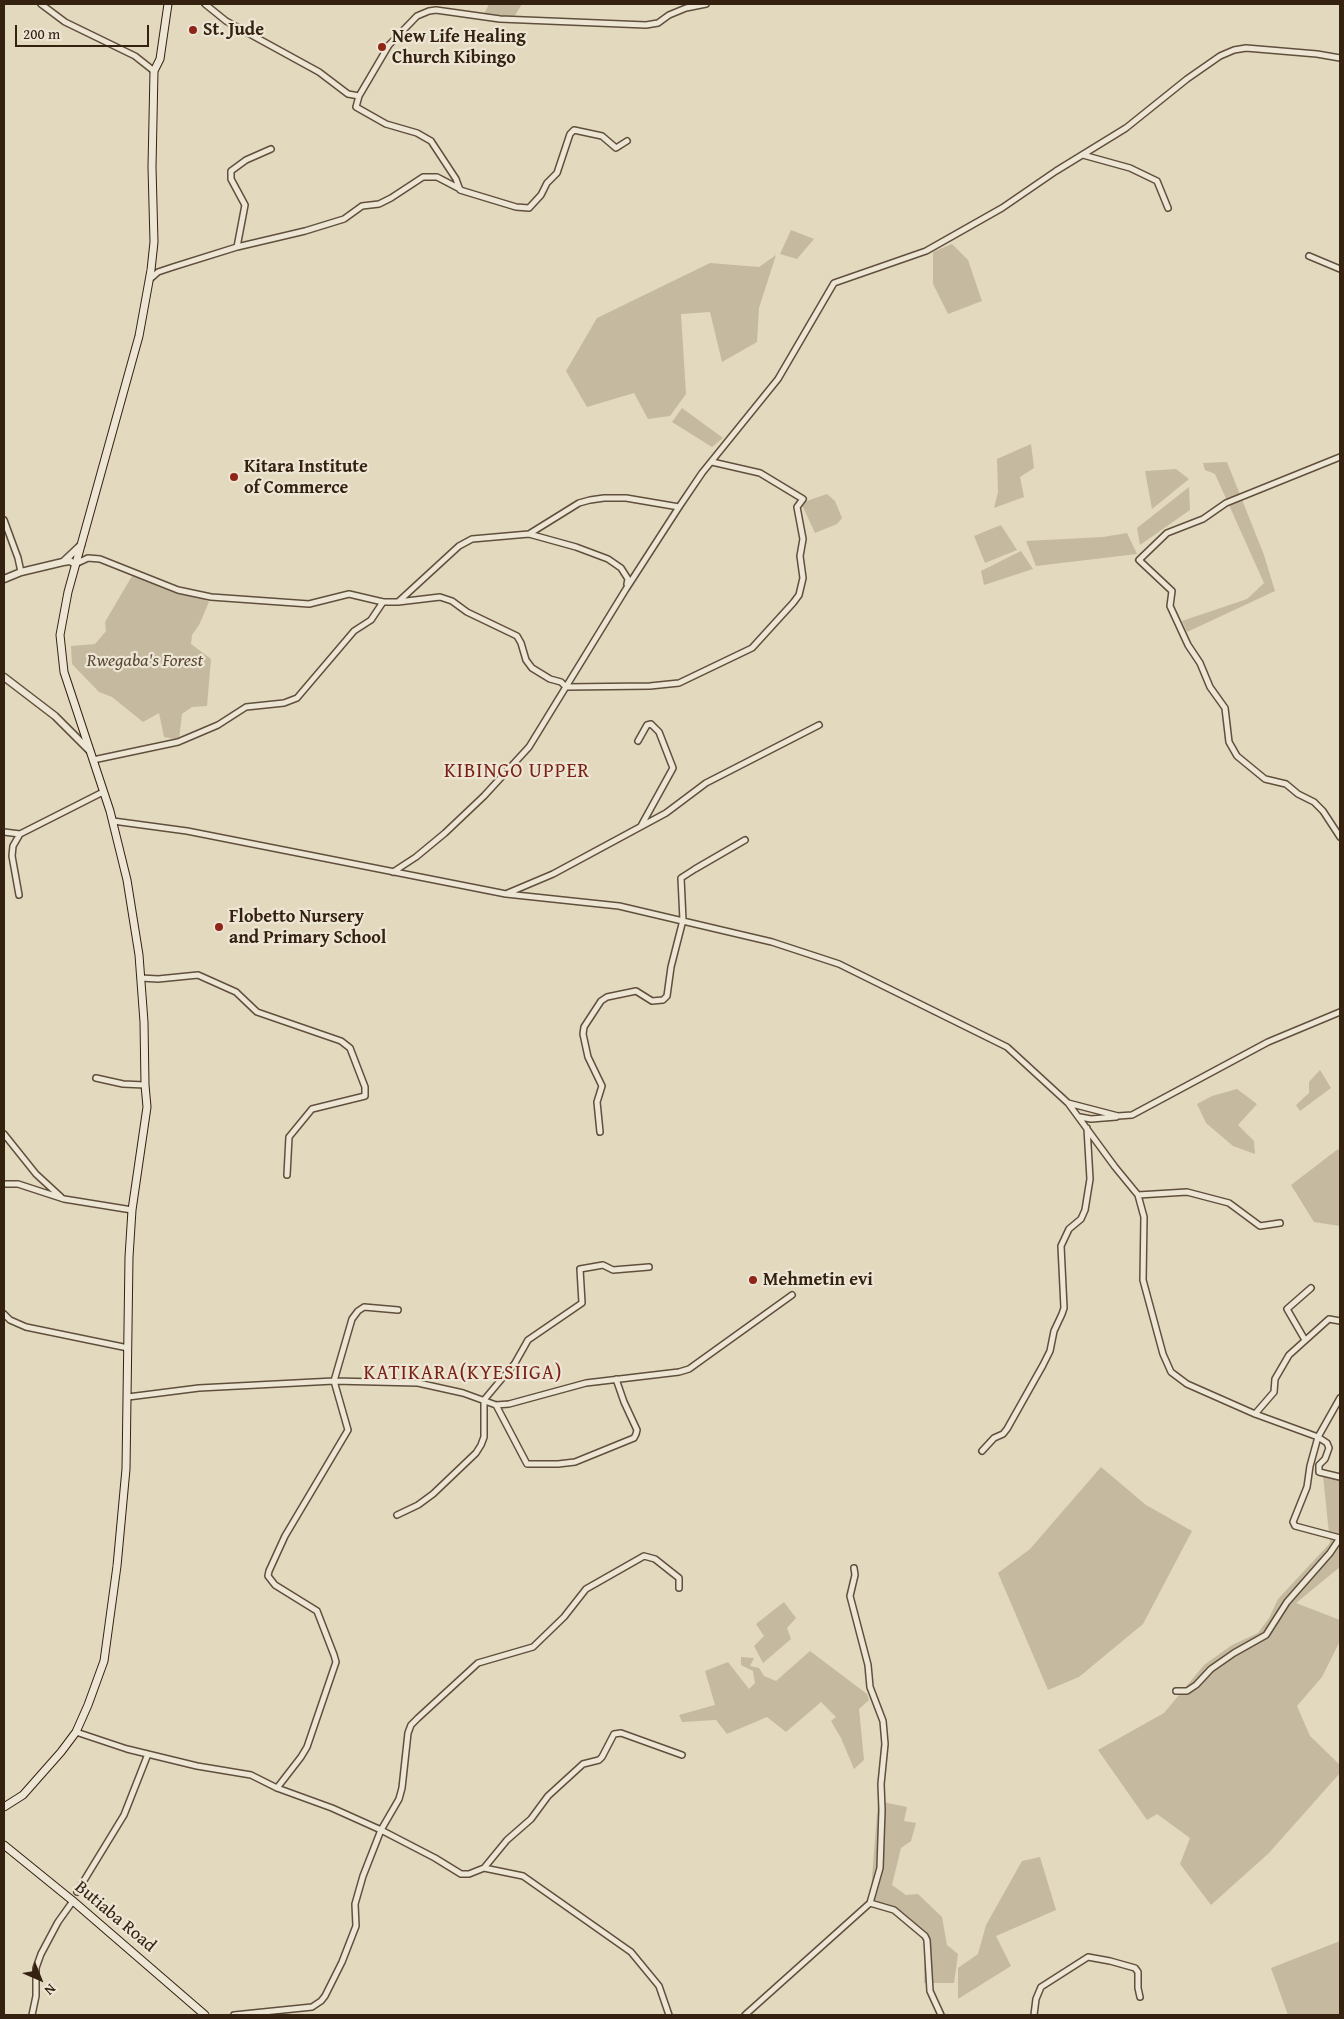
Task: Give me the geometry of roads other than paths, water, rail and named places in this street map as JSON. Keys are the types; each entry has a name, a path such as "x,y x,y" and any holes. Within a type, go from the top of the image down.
{"main road":[{"path":"4,1807 23,1795 76,1732 104,1661 117,1566 126,1469 128,1397 127,1300 132,1210 147,1107 141,978 127,880 113,821 70,694 61,654 62,614 138,343 149,280 154,242 152,167 154,70 160,59 168,4"},
{"name":"Butiaba Road","path":"4,1845 73,1900 205,2015"}],"street":[{"path":"41,4 65,22 135,56 154,70"},
{"path":"205,4 226,22 319,72 348,94 356,107 386,124 416,133 431,141 456,179 460,190"},
{"path":"426,4 426,12"},
{"path":"356,107 359,96 390,45 417,16 426,12 436,10 500,19 646,25 658,23 669,14 686,8 706,4"},
{"path":"393,872 416,857 438,839 484,796 529,747 679,507 778,379 834,284 930,250 1002,208 1082,154 1092,150 1126,128 1207,64 1234,50 1246,48 1318,54 1340,58"},
{"path":"348,94 359,96"},
{"path":"149,280 158,272 238,247 305,231 344,219 362,206 379,204 391,198 422,177 437,178 460,190 500,204 529,208 541,195 547,183 557,173 570,134 574,130 602,136 616,148 627,142"},
{"path":"238,247 245,205 231,179 230,171 246,160 271,150"},
{"path":"1082,154 1130,168 1157,181 1168,208"},
{"path":"1309,256 1340,269"},
{"path":"1340,456 1226,503 1199,521 1167,533 1139,560 1172,591 1170,606 1188,645 1200,662 1210,686 1225,708 1229,742 1237,756 1265,779 1286,784 1298,794 1314,802 1323,811 1340,837"},
{"path":"4,579 21,572 63,562 75,564 88,558 100,559 178,590 211,597 309,604 349,594 383,602 440,597 452,601 467,612 517,636 526,660 532,668 550,680 561,682 566,687 650,686 679,683 752,648 776,624 799,595 803,578 800,556 803,539 796,507 803,499 760,473 712,462"},
{"path":"529,534 578,503 590,500 626,498 679,507"},
{"path":"4,520 21,572"},
{"path":"398,602 466,541 479,537 529,534 576,547 608,559 621,568 628,579 626,589"},
{"path":"63,562 81,545"},
{"path":"93,760 178,742 227,720 246,708 284,703 297,698 354,631 374,617 383,602"},
{"path":"4,677 55,716 90,751"},
{"path":"638,741 647,725 651,724 659,732 673,768 641,827"},
{"path":"506,894 554,874 666,812 698,787 819,725"},
{"path":"19,895 12,856 13,846 20,834 103,792"},
{"path":"113,821 187,831 506,894 619,906 772,942 839,964 1008,1047 1068,1103 1138,1195 1144,1217 1143,1280 1163,1354 1171,1372 1187,1384 1255,1414 1318,1437 1327,1443 1329,1448 1325,1459 1319,1465 1319,1472 1340,1477"},
{"path":"4,832 20,834"},
{"path":"600,1132 596,1102 602,1086 588,1057 583,1034 584,1026 601,1001 607,997 636,991 652,1001 663,1000 668,996 671,967 683,920 681,878 694,868 745,840"},
{"path":"141,978 158,979 198,975 237,993 258,1012 341,1041 350,1048 365,1087 365,1096 312,1108 289,1137 288,1175"},
{"path":"1079,1117 1101,1119 1132,1115 1268,1042 1340,1012"},
{"path":"96,1078 123,1084 145,1086"},
{"path":"1068,1103 1118,1116"},
{"path":"982,1451 994,1438 1003,1434 1008,1429 1050,1351 1054,1331 1064,1308 1061,1246 1069,1229 1081,1219 1085,1210 1090,1179 1087,1128"},
{"path":"4,1134 36,1174 64,1198"},
{"path":"4,1184 18,1184 64,1198 132,1210"},
{"path":"1138,1195 1187,1192 1229,1203 1260,1226 1280,1223"},
{"path":"396,1515 418,1505 433,1494 476,1453 484,1437 484,1400 515,1363 528,1340 582,1303 579,1272 581,1267 603,1265 614,1270 649,1267"},
{"path":"1305,1340 1287,1310 1311,1288"},
{"path":"128,1397 200,1388 334,1381 418,1383 463,1393 496,1405 509,1404 586,1383 680,1372 689,1369 792,1295"},
{"path":"276,1788 307,1747 336,1662 332,1646 317,1611 275,1585 268,1576 269,1571 285,1536 348,1430 334,1381 352,1319 364,1307 398,1310"},
{"path":"4,1314 10,1320 26,1327 128,1348"},
{"path":"1255,1414 1274,1392 1275,1379 1286,1359 1329,1319 1340,1322"},
{"path":"496,1405 527,1464 575,1462 634,1438 636,1434 637,1430 616,1379"},
{"path":"1176,1691 1187,1691 1196,1685 1211,1669 1234,1652 1266,1635 1287,1602 1330,1553 1340,1538 1293,1524 1307,1487 1310,1466 1318,1437 1340,1398"},
{"path":"234,2015 312,2006 321,2001 342,1962 356,1926 356,1899 363,1876 381,1830 400,1794 410,1727 471,1668 485,1659 533,1647 564,1617 586,1589 644,1556 655,1559 680,1578 679,1588"},
{"path":"746,2015 870,1903 880,1868 881,1784 885,1744 883,1720 870,1687 868,1665 850,1596 855,1576 854,1568"},
{"path":"76,1732 148,1754 197,1766 251,1775 276,1788 332,1808 381,1830 461,1874 469,1874 484,1868 507,1840 531,1819 548,1796 584,1764 599,1760 602,1757 614,1734 621,1733 682,1755"},
{"path":"76,1892 124,1815 148,1754"},
{"path":"484,1868 524,1876 622,1944 660,1986 669,2015"},
{"path":"32,2015 36,1996 36,1968 40,1954 73,1900"},
{"path":"870,1903 889,1908 900,1914 925,1936 927,1940 930,1992 941,2015"},
{"path":"1034,2015 1036,1998 1041,1988 1088,1957 1136,1968 1140,1997"}],"place":[{"name":"St. Jude","path":"193,30"},
{"name":"New Life Healing Church Kibingo","path":"382,47"},
{"name":"Kitara Institute of Commerce","path":"234,477"},
{"name":"Flobetto Nursery and Primary School","path":"219,927"},
{"name":"Mehmetin evi","path":"753,1280"}],"district":[{"name":"KIBINGO UPPER","path":"517,772"},
{"name":"KATIKARA(KYESIIGA)","path":"463,1374"}],"park label":[{"name":"Rwegaba's Forest","path":"145,661"}]}
